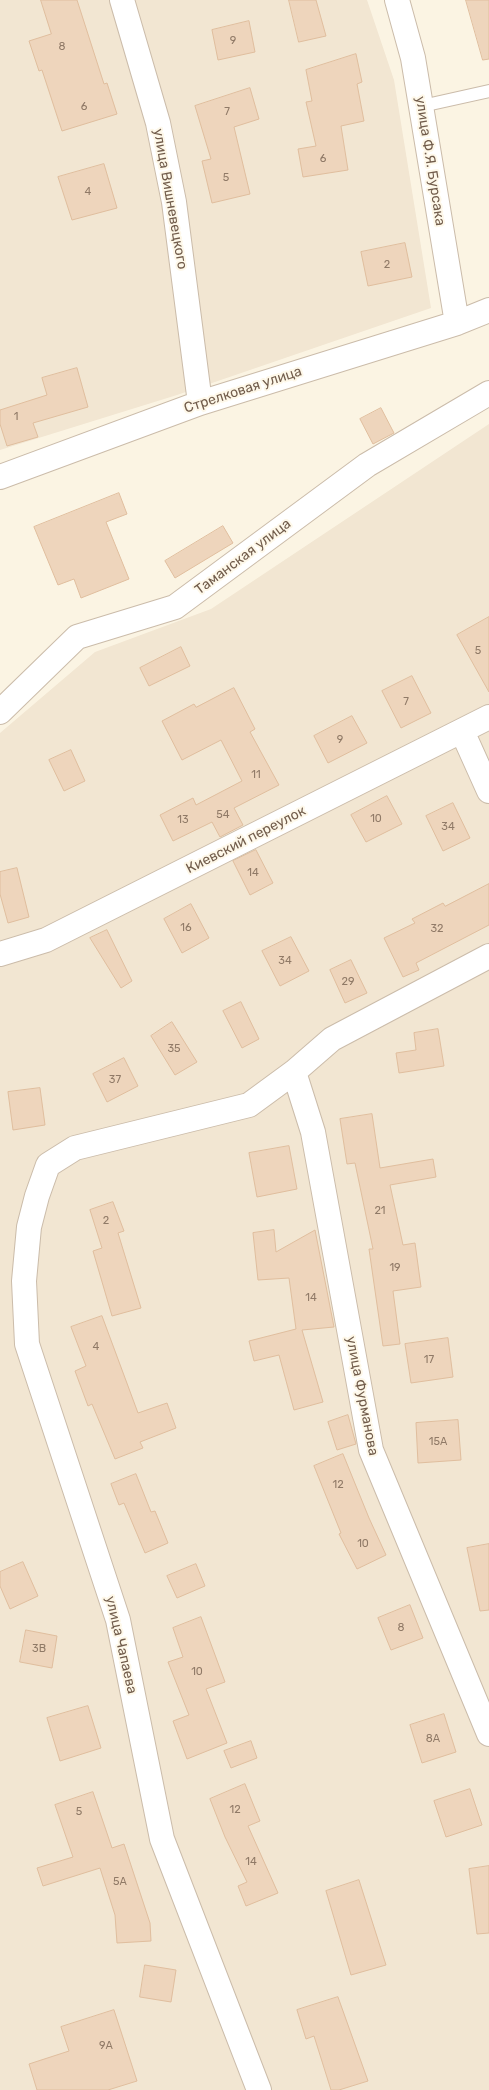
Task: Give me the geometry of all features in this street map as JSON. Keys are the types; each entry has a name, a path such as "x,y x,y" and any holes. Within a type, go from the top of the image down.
{"street":[{"name":"улица Вишневецкого","path":"122,0 158,124 174,202 200,403"},
{"name":"улица Ф.Я. Бурсака","path":"397,0 413,58 422,106 457,323"},
{"name":"Стрелковая улица","path":"0,477 200,403 457,323 489,310"},
{"name":"Таманская улица","path":"0,712 76,637 175,607 367,465 489,392"},
{"name":"Киевский переулок","path":"0,954 46,940 489,717"},
{"path":"462,731 489,791"},
{"path":"294,1072 332,1040 489,956"},
{"name":"улица Чапаева","path":"259,2090 162,1839 118,1620 27,1344 24,1281 29,1227 36,1196 48,1165 75,1148 249,1105 294,1072"},
{"name":"улица Фурманова","path":"294,1072 313,1132 371,1450 489,1734"}],"lane":[{"path":"422,106 489,91"}],"shaded area":[{"path":"0,0 367,0 394,80 431,308 177,395 0,450"},
{"path":"489,424 489,2090 0,2090 0,733 95,652 211,609"}],"building":[{"path":"41,0 77,0 104,84 107,83 117,114 62,131 42,70 39,71 29,41 51,34"},
{"path":"289,0 316,0 326,36 299,42"},
{"path":"466,0 489,0 489,59 483,60"},
{"path":"249,21 255,52 218,60 212,30"},
{"path":"356,54 362,82 357,84 364,121 341,126 348,170 303,177 298,149 316,146 306,102 312,101 306,70"},
{"path":"250,88 259,119 234,127 250,194 212,203 202,161 211,159 195,106"},
{"path":"104,164 117,208 72,220 58,177"},
{"path":"405,243 412,277 368,286 361,252"},
{"path":"77,368 88,407 33,423 38,437 7,446 0,424 0,410 47,395 42,378"},
{"path":"381,408 394,433 373,444 360,419"},
{"path":"119,493 127,514 106,522 129,579 81,598 74,579 58,585 34,527"},
{"path":"223,526 233,543 175,578 165,561"},
{"path":"489,617 489,692 457,635"},
{"path":"181,647 190,666 149,686 140,668"},
{"path":"412,676 431,713 401,728 382,691"},
{"path":"234,688 255,729 250,732 279,785 234,808 243,825 220,837 212,822 173,841 160,815 193,798 196,805 242,781 221,740 182,760 162,721 194,704 196,707"},
{"path":"352,716 367,743 328,763 314,736"},
{"path":"71,750 85,781 64,791 49,760"},
{"path":"387,796 402,824 366,842 351,815"},
{"path":"453,803 470,838 443,851 426,816"},
{"path":"256,850 273,883 250,895 233,861"},
{"path":"17,868 29,917 8,923 0,894 0,872"},
{"path":"489,884 489,925 416,963 419,970 403,977 384,938 415,923 412,919 443,903 445,906"},
{"path":"191,904 209,938 182,953 164,919"},
{"path":"107,930 132,981 121,988 90,938"},
{"path":"291,937 309,971 280,986 262,951"},
{"path":"351,960 367,993 345,1003 330,970"},
{"path":"241,1002 259,1039 242,1048 223,1011"},
{"path":"172,1022 197,1062 175,1075 151,1036"},
{"path":"438,1029 444,1066 399,1073 396,1053 416,1050 414,1033"},
{"path":"124,1058 138,1086 107,1102 93,1074"},
{"path":"40,1088 45,1125 13,1130 8,1092"},
{"path":"372,1114 380,1168 433,1159 436,1177 390,1185 403,1245 415,1243 421,1287 393,1291 400,1344 383,1346 369,1249 373,1249 355,1163 347,1164 340,1119"},
{"path":"289,1146 297,1189 257,1197 249,1153"},
{"path":"113,1202 124,1231 118,1233 141,1308 112,1316 93,1251 102,1248 90,1210"},
{"path":"274,1230 276,1252 315,1230 334,1327 302,1330 323,1402 294,1410 279,1355 254,1361 249,1341 296,1329 289,1278 258,1280 253,1233"},
{"path":"102,1316 138,1413 167,1403 176,1428 140,1442 143,1448 115,1459 92,1404 88,1406 75,1371 86,1366 71,1327"},
{"path":"448,1338 453,1377 411,1383 405,1344"},
{"path":"348,1415 356,1444 337,1450 328,1422"},
{"path":"458,1420 461,1460 418,1463 416,1423"},
{"path":"343,1454 386,1555 357,1569 339,1534 341,1533 314,1466"},
{"path":"136,1474 151,1512 155,1511 168,1543 145,1553 124,1503 119,1505 111,1484"},
{"path":"489,1544 489,1610 480,1611 467,1548"},
{"path":"23,1562 38,1596 10,1609 0,1586 0,1572"},
{"path":"196,1564 205,1586 177,1598 167,1576"},
{"path":"410,1605 423,1638 391,1650 378,1618"},
{"path":"201,1617 225,1682 206,1689 227,1743 187,1759 173,1721 189,1715 168,1662 183,1657 173,1628"},
{"path":"26,1630 57,1636 52,1668 20,1662"},
{"path":"88,1706 101,1748 60,1761 47,1718"},
{"path":"444,1714 456,1752 422,1763 410,1725"},
{"path":"251,1741 257,1758 231,1768 224,1751"},
{"path":"245,1784 260,1821 248,1826 278,1893 246,1906 238,1886 247,1882 225,1837 210,1799"},
{"path":"470,1789 482,1825 446,1837 434,1801"},
{"path":"93,1792 112,1848 124,1844 150,1923 151,1941 117,1943 115,1915 100,1868 43,1886 37,1868 73,1857 55,1805"},
{"path":"489,1866 489,1933 477,1934 469,1869"},
{"path":"359,1880 386,1965 351,1975 326,1891"},
{"path":"145,1965 176,1970 171,2002 140,1997"},
{"path":"338,1997 368,2081 339,2090 331,2090 314,2036 306,2039 297,2010"},
{"path":"114,2010 137,2081 108,2090 37,2090 29,2064 69,2051 61,2027"}]}
